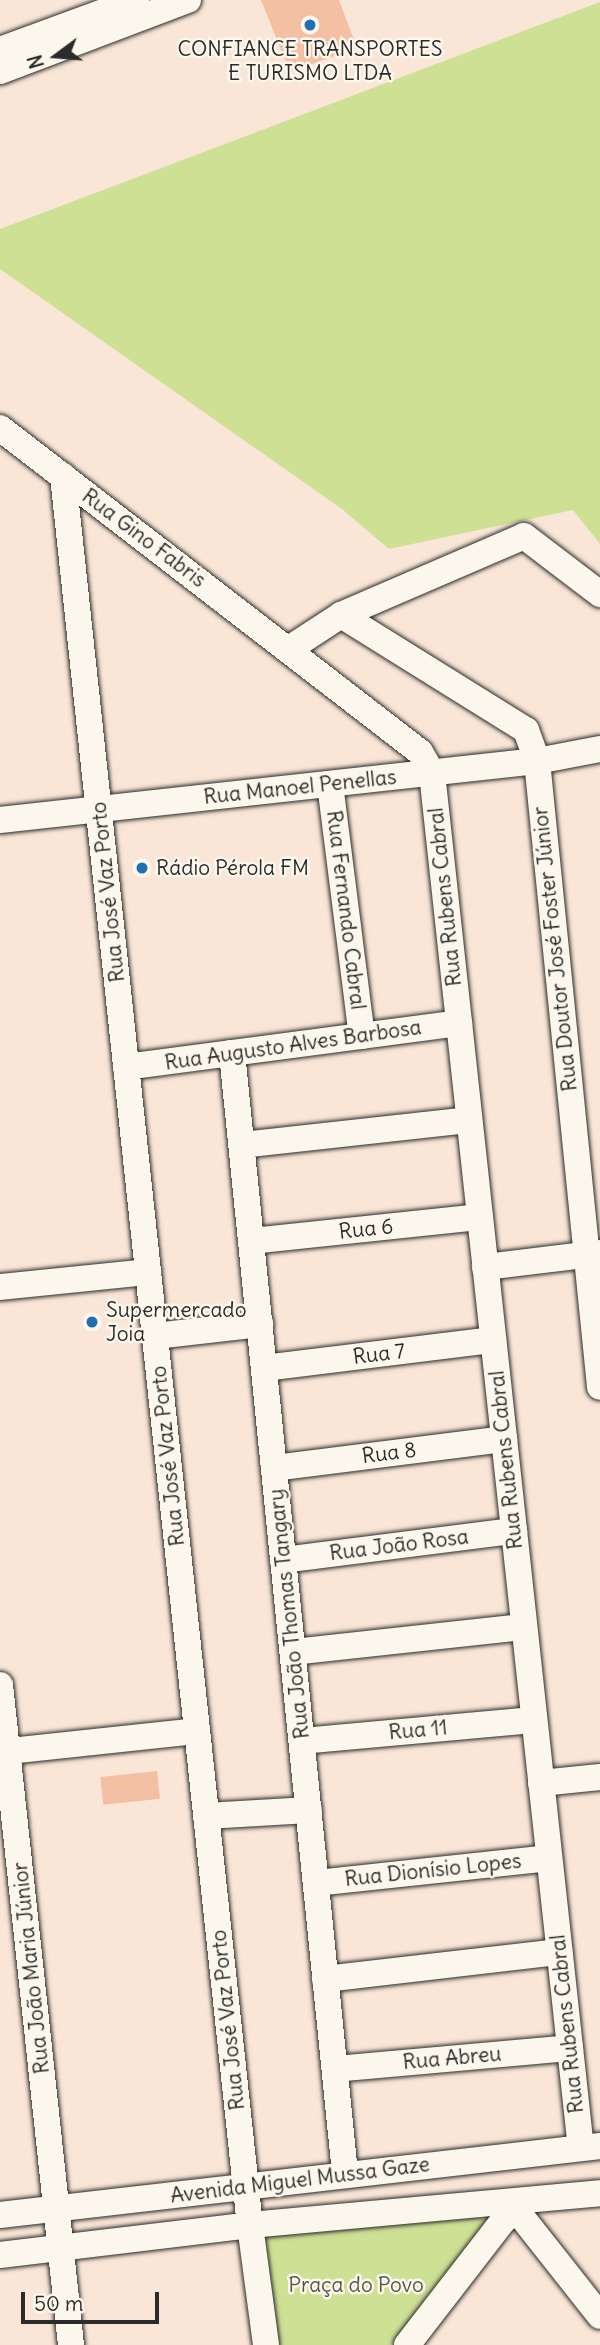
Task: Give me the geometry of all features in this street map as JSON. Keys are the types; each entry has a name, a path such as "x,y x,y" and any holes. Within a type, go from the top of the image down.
{"street":[{"path":"0,50 123,12 188,0"},
{"path":"0,71 123,12"},
{"name":"Rua Gino Fabris","path":"0,428 420,752 432,773"},
{"name":"Rua José Vaz Porto","path":"63,476 250,2225"},
{"path":"289,649 341,615 524,536 600,594"},
{"name":"Rua Doutor José Foster Júnior","path":"341,615 526,730 537,761 592,1254 600,1387"},
{"name":"Rua Manoel Penellas","path":"0,820 537,761 600,750"},
{"name":"Rua Rubens Cabral","path":"432,773 570,2048 590,2147"},
{"name":"Rua Fernando Cabral","path":"330,784 362,1036"},
{"name":"Rua Augusto Alves Barbosa","path":"126,1067 459,1023"},
{"name":"Rua João Thomas Tangary","path":"232,1053 345,2174"},
{"path":"242,1144 469,1120"},
{"name":"Rua 6","path":"251,1241 480,1217"},
{"path":"485,1267 592,1254"},
{"path":"0,1287 148,1272"},
{"path":"155,1336 260,1324"},
{"name":"Rua 7","path":"264,1368 493,1340"},
{"name":"Rua 8","path":"274,1468 504,1439"},
{"name":"Rua João Rosa","path":"284,1560 514,1531"},
{"path":"293,1652 524,1627"},
{"name":"Rua João Maria Júnior","path":"0,1685 4,1752 61,2249"},
{"name":"Rua 11","path":"302,1741 534,1720"},
{"path":"4,1752 197,1731"},
{"path":"541,1783 600,1777"},
{"path":"206,1816 309,1810"},
{"name":"Rua Dionísio Lopes","path":"316,1883 549,1858"},
{"path":"325,1979 559,1952"},
{"name":"Rua Abreu","path":"335,2069 570,2048"},
{"name":"Avenida Miguel Mussa Gaze","path":"0,2215 590,2147"},
{"name":"Avenida Miguel Mussa Gaze","path":"0,2255 250,2225 600,2193"},
{"path":"510,2202 600,2316"},
{"path":"407,2345 503,2221 510,2202"},
{"path":"250,2225 266,2345"},
{"path":"61,2249 71,2345"}],"green space":[{"path":"600,2 600,544 573,510 389,549 342,509 0,269 0,229"},
{"name":"Praça do Povo","path":"473,2215 486,2221 487,2231 390,2345 275,2345 264,2233"}],"building":[{"name":"CONFIANCE TRANSPORTES E TURISMO LTDA","path":"261,0 339,0 357,48 290,72"},
{"path":"157,1771 160,1799 103,1805 100,1777"}],"place":[{"name":"CONFIANCE TRANSPORTES E TURISMO LTDA","path":"310,25"},
{"name":"Rádio Pérola FM","path":"142,868"},
{"name":"Supermercado Joia","path":"92,1322"}]}
